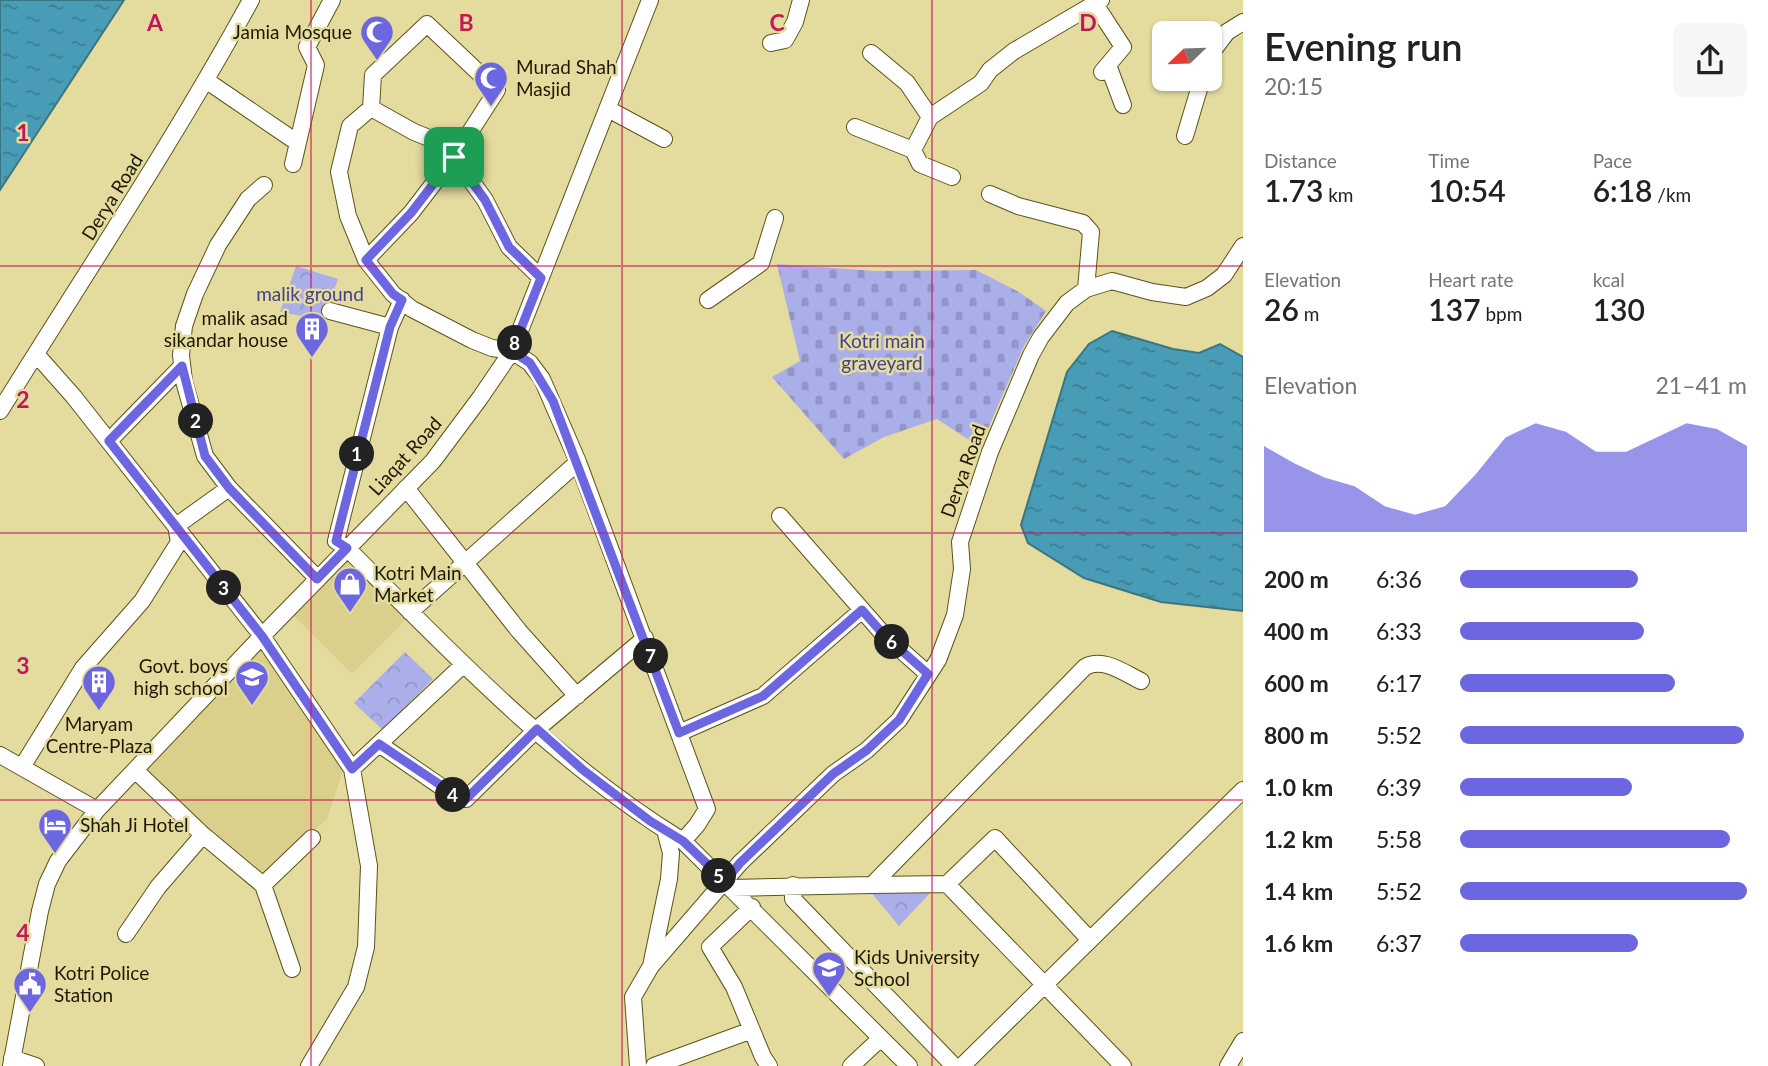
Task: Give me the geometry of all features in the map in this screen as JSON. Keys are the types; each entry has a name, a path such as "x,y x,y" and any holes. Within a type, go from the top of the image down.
{"street":[{"name":"Derya Road","path":"0,411 107,245 207,81 251,0"},
{"path":"293,163 316,65 307,47 332,0"},
{"name":"Liaqat Road","path":"11,1062 47,884 58,861 97,810 433,461 480,398 512,351 650,0"},
{"path":"771,43 785,40 795,22 801,0"},
{"path":"913,150 930,117 981,83 990,70 1014,51 1098,2 1123,47 1105,69 1123,105"},
{"path":"1222,39 1227,32 1243,22"},
{"path":"366,260 411,213 454,157 497,89 427,24 373,75 371,107 350,126 339,172 348,216 366,260 393,294 463,336 492,348 512,351 530,363 542,379 578,462 707,809 683,841"},
{"path":"870,53 906,83 930,117"},
{"path":"207,81 298,143"},
{"path":"1185,136 1198,91"},
{"path":"371,107 414,132 439,142 454,157 485,200 509,247 541,278"},
{"path":"608,109 664,139"},
{"path":"855,127 913,150 920,164 952,177"},
{"path":"264,185 248,198 232,220 195,294 184,326 182,366 205,456 229,488 317,579"},
{"path":"990,194 1018,206 1088,226 1091,232 1086,289 1112,281 1186,298 1207,288 1224,275 1243,246"},
{"path":"708,300 761,263 775,218"},
{"name":"Derya Road","path":"651,966 728,885 740,863 833,774 867,750 899,720 938,660 956,615 962,569 960,542 990,452 1041,337 1068,303 1086,289"},
{"path":"402,300 390,327 336,541 347,548 463,665 583,770 683,841 909,1066"},
{"path":"330,311 390,327"},
{"path":"36,354 109,441 262,636 352,769 369,866 366,947 356,987 309,1066"},
{"path":"109,441 182,366"},
{"path":"410,612 578,462"},
{"path":"176,526 229,488"},
{"path":"406,488 519,631 577,696"},
{"path":"780,516 884,635 928,674"},
{"path":"22,767 83,668 142,601 155,582 179,542 176,526"},
{"path":"679,733 763,696 862,610"},
{"path":"379,744 463,800 466,799 537,729 645,638"},
{"path":"873,885 1085,667 1093,663 1105,664 1141,681"},
{"path":"352,769 463,665"},
{"path":"0,755 97,810"},
{"path":"136,771 203,835 263,885 292,969"},
{"path":"962,1066 1243,790"},
{"path":"638,1066 634,997 651,966 669,879 671,853 666,830"},
{"path":"126,934 158,887 203,835"},
{"path":"263,885 312,838"},
{"path":"728,885 947,884 995,838 1090,940"},
{"path":"947,884 1123,1066"},
{"path":"793,885 793,899 954,1066"},
{"path":"752,907 710,947 734,987 769,1066"},
{"path":"654,1066 752,1030"},
{"path":"851,1066 881,1038"},
{"path":"1228,1066 1243,1041"},
{"path":"11,1062 36,1066"}],"shaded area":[{"name":"Kotri Main Market","path":"347,553 410,616 352,674 290,612"},
{"name":"Govt. boys high school","path":"259,646 344,767 327,819 263,875 141,770"}],"green space":[{"name":"Kotri main graveyard","path":"777,264 876,271 976,270 1019,292 1046,311 1024,346 980,447 937,419 884,437 844,459 772,377 800,361"},
{"name":"malik ground","path":"296,266 338,279 324,320 280,312"},
{"path":"405,652 433,679 383,730 354,703"},
{"path":"934,889 899,926 870,891"}],"water":[{"path":"0,0 124,0 0,190"},
{"path":"1112,331 1173,349 1199,353 1220,344 1243,357 1243,611 1161,602 1084,578 1028,543 1021,525 1067,372 1089,344"}],"place":[{"name":"Jamia Mosque","path":"377,62"},
{"name":"Murad Shah Masjid","path":"491,108"},
{"name":"malik asad sikandar house","path":"312,359"},
{"name":"Kotri Main Market","path":"350,614"},
{"name":"Govt. boys high school","path":"252,707"},
{"name":"Maryam Centre-Plaza","path":"99,712"},
{"name":"Shah Ji Hotel","path":"55,855"},
{"name":"Kids University School","path":"829,998"},
{"name":"Kotri Police Station","path":"30,1014"}],"route":[{"path":"454,157 485,200 509,247 541,278 512,351 530,363 553,401 679,733 763,696 862,610 884,635 928,674 899,720 867,750 833,774 740,863 725,881 683,841 650,821 583,770 537,729 463,800 379,744 352,769 262,636 109,441 182,366 205,456 229,488 317,579 347,548 336,541 390,327 402,300 393,294 366,260 411,213 454,157"}]}
